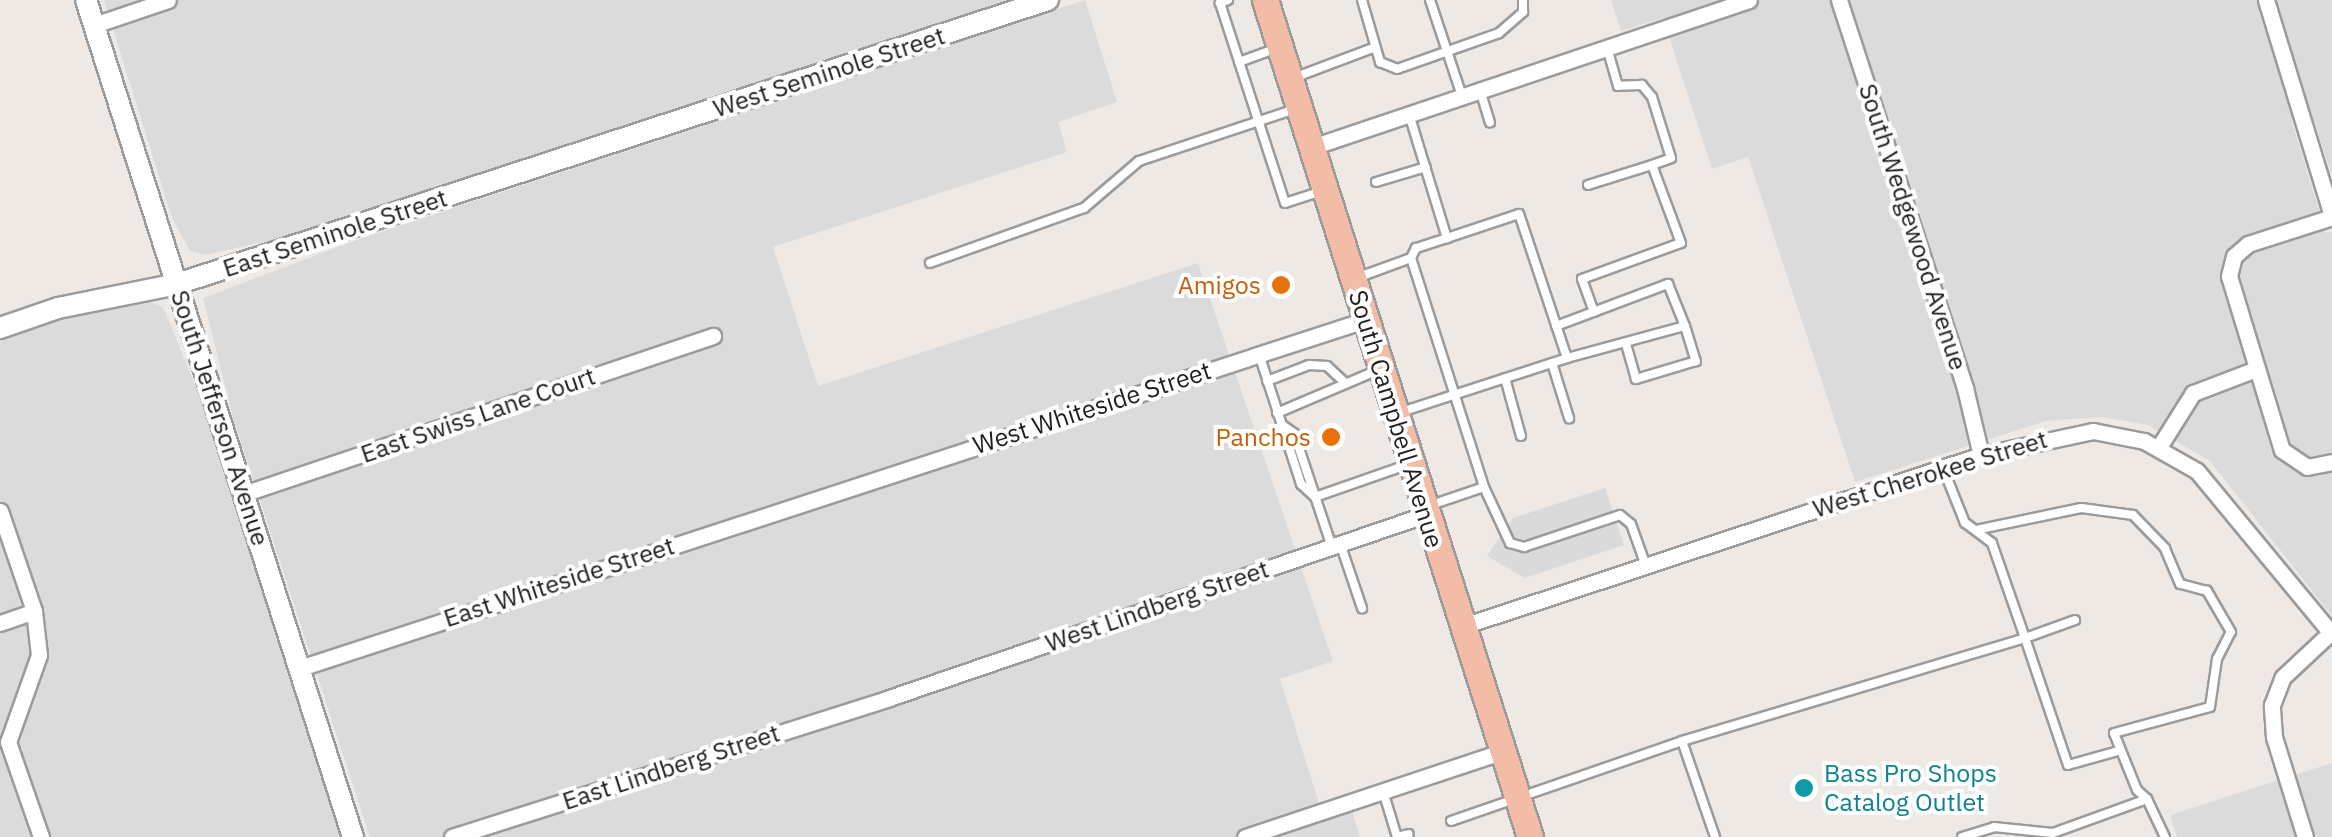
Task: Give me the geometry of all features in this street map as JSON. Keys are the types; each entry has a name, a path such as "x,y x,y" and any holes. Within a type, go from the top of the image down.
{"main road":[{"name":"South Campbell Avenue","path":"1266,0 1423,512 1530,837"}],"street":[{"name":"South Jefferson Avenue","path":"86,0 353,837"},
{"path":"94,24 168,0"},
{"name":"West Seminole Street","path":"666,126 1048,0"},
{"path":"1312,146 1749,0"},
{"name":"South Wedgewood Avenue","path":"1839,0 1965,388 1981,455"},
{"path":"2266,0 2332,216 2248,244 2232,262 2229,283 2282,450 2302,466 2332,462"},
{"name":"East Seminole Street","path":"0,328 58,308 177,284 666,126"},
{"name":"West Whiteside Street","path":"819,497 1365,320"},
{"name":"East Swiss Lane Court","path":"244,494 714,336"},
{"path":"2158,446 2193,393 2256,369"},
{"name":"West Cherokee Street","path":"1460,627 1981,455 2077,431 2158,446 2208,482 2331,633"},
{"name":"East Whiteside Street","path":"300,668 819,497"},
{"path":"0,511 34,612 39,655 8,742 41,837"},
{"name":"West Lindberg Street","path":"889,698 1423,512"},
{"path":"0,623 34,612"},
{"path":"2305,837 2274,737 2272,704 2283,677 2331,633"},
{"name":"East Lindberg Street","path":"452,837 889,698"},
{"path":"1245,837 1500,752"}],"lane":[{"path":"1362,0 1380,62 1397,68 1499,34 1524,12 1522,0"},
{"path":"1430,0 1462,96"},
{"path":"1222,1 1285,202 1325,190"},
{"path":"1239,62 1280,47"},
{"path":"1290,79 1376,47"},
{"path":"1588,185 1671,158 1652,97 1642,84 1618,86 1607,48"},
{"path":"1480,90 1490,122"},
{"path":"930,263 1060,219 1139,161 1299,107"},
{"path":"1409,114 1447,238"},
{"path":"1594,312 1582,280 1681,243 1652,165"},
{"path":"1376,182 1426,167"},
{"path":"1353,279 1411,258 1416,248 1519,214 1566,358"},
{"path":"1411,258 1484,487 1510,543 1524,547 1620,515 1631,524 1646,566"},
{"path":"1556,326 1668,284 1696,361 1636,379 1626,344"},
{"path":"1394,414 1552,362 1686,326"},
{"path":"1259,354 1300,484 1315,497 1362,608"},
{"path":"1552,362 1569,418"},
{"path":"1268,381 1309,365 1327,366 1344,383"},
{"path":"1277,413 1331,396 1344,383 1380,370"},
{"path":"1505,378 1521,436"},
{"path":"1315,497 1408,464"},
{"path":"1942,468 1955,508 1992,543 2068,766 2118,751"},
{"path":"1423,512 1484,487"},
{"path":"1976,530 2059,510 2120,510 2166,548 2180,584 2206,590 2230,632 2216,659 2210,707 2114,734 2118,751 2148,798 2166,837"},
{"path":"1451,821 1682,740 2075,620"},
{"path":"1682,740 1714,837"},
{"path":"1383,791 1397,837 1409,834"},
{"path":"1962,837 1994,827 2053,833 2148,798"}],"shaded area":[{"path":"104,0 1015,0 355,221 205,255 190,251 172,218"},
{"path":"1085,0 1117,102 1058,122 1067,152 773,247 818,386 1198,263 1333,661 1280,679 1324,819 1352,811 1360,837 370,837 234,421 203,298 362,238"},
{"path":"1611,0 2332,0 2332,176 2311,112 2291,119 2326,233 2332,232 2332,616 2210,461 2148,425 2102,417 2046,421 1855,482 1748,157 1712,169 1663,18 1621,31"},
{"path":"142,299 163,307 204,407 343,837 0,837 0,334"},
{"path":"1605,488 1624,545 1525,578 1487,556 1513,518"},
{"path":"2332,763 2332,837 2177,837 2170,815"}],"place":[{"name":"Amigos","path":"1281,285"},
{"name":"Panchos","path":"1331,437"},
{"name":"Bass Pro Shops Catalog Outlet","path":"1804,788"}]}
